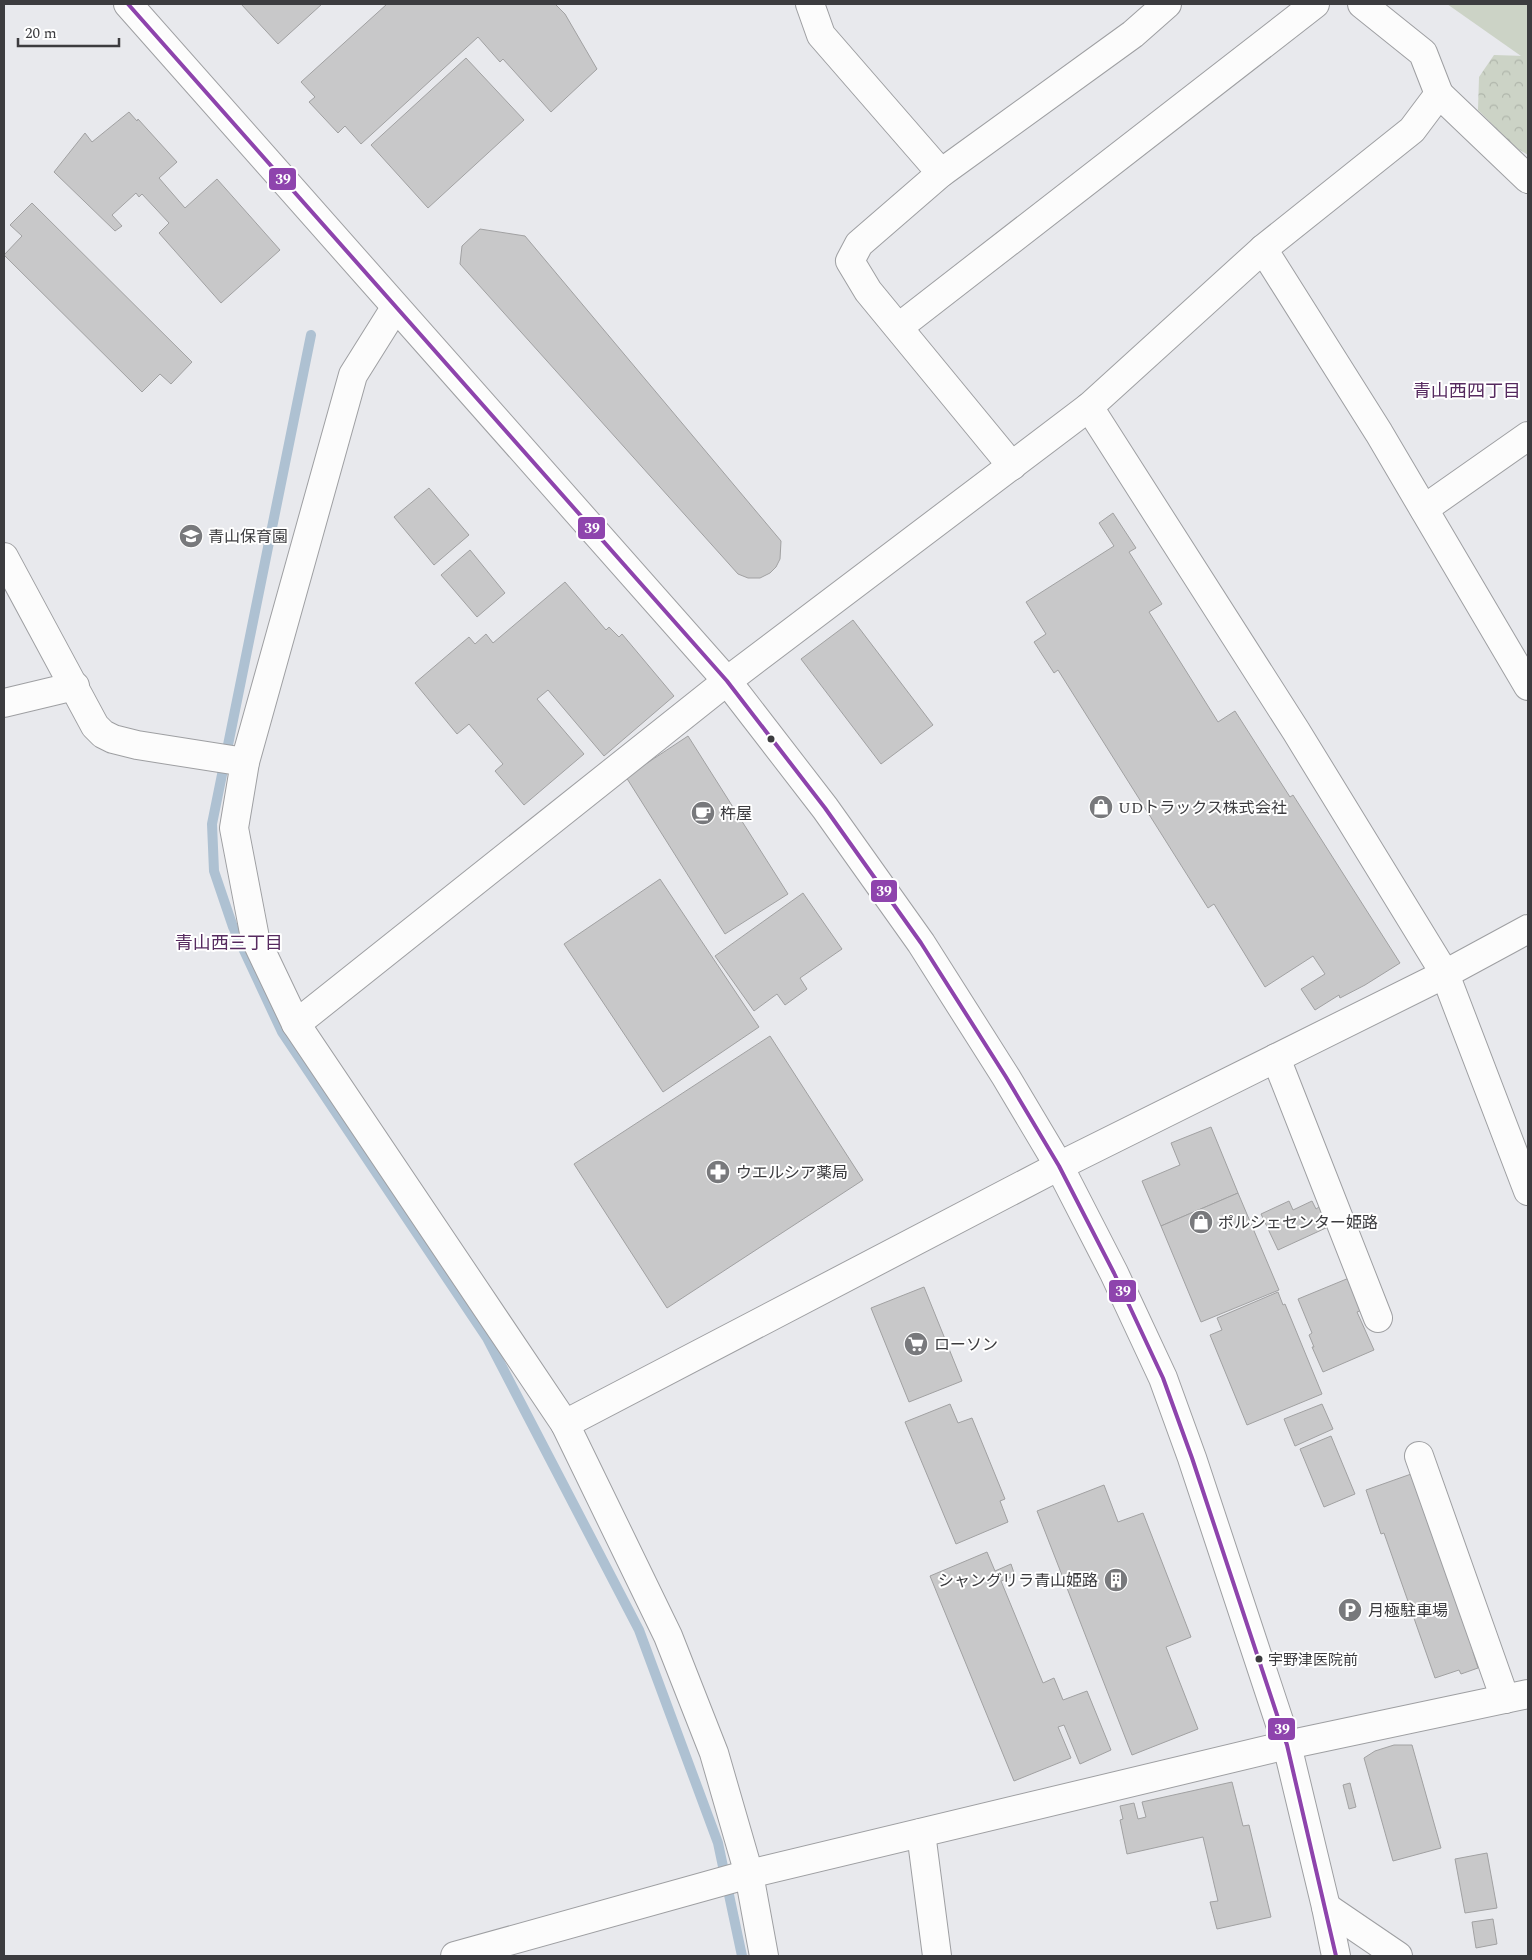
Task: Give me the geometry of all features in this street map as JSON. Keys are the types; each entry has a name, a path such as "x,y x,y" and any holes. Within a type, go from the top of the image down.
{"main road":[{"path":"128,4 727,682 825,808 921,943 1006,1077 1059,1166 1114,1273 1163,1378 1192,1458 1286,1745 1336,1956"},
{"path":"810,4 821,35 941,173"},
{"path":"1012,466 868,290 850,261 859,244 941,173 1133,34 1167,4"},
{"path":"899,327 1315,4"},
{"path":"1362,4 1423,53 1439,94 1527,178"},
{"path":"296,1024 727,682 1089,407 1263,249 1412,130 1439,94"},
{"path":"1263,249 1524,668"},
{"path":"395,308 353,375 245,762 234,828 255,938 296,1024 565,1424 668,1636 714,1753 750,1874 764,1956"},
{"path":"1089,407 1290,722 1444,974 1528,1191"},
{"path":"1424,509 1528,436"},
{"path":"4,557 95,726 113,739 137,745 245,762"},
{"path":"4,704 75,686"},
{"path":"565,1424 1059,1166 1444,974 1528,928"},
{"path":"1276,1058 1378,1318"},
{"path":"455,1956 750,1874 921,1832 1286,1745 1517,1696 1419,1456"},
{"path":"921,1832 937,1956"},
{"path":"1326,1908 1398,1956"}],"green space":[{"path":"1447,4 1528,4 1528,61"},
{"path":"1494,55 1528,56 1528,155 1515,147 1478,110 1479,77"}],"building":[{"path":"241,4 322,4 278,44"},
{"path":"387,4 555,4 565,14 597,69 551,112 503,59 500,62 478,37 361,144 345,126 338,133 309,102 315,97 301,82"},
{"path":"466,58 524,120 428,208 371,145"},
{"path":"129,112 137,121 138,119 177,162 159,178 185,208 217,179 280,250 221,303 159,233 169,223 142,194 139,197 136,193 112,215 122,226 115,231 54,172 85,133 92,142"},
{"path":"32,203 192,362 171,384 160,374 142,392 4,255 22,236 10,225"},
{"path":"480,229 525,236 781,541 780,559 770,573 760,578 748,578 738,574 460,264 462,246"},
{"path":"429,488 469,535 434,565 394,517"},
{"path":"1113,513 1136,548 1129,552 1162,604 1149,612 1218,722 1235,711 1290,797 1293,795 1400,963 1365,985 1340,998 1339,995 1315,1010 1301,989 1325,974 1313,956 1265,987 1214,904 1208,908 1058,670 1054,673 1034,642 1046,634 1026,602 1114,546 1099,523"},
{"path":"470,550 505,593 477,617 441,575"},
{"path":"565,582 606,630 609,627 619,637 622,634 674,696 604,756 548,690 537,699 584,754 524,805 495,771 503,764 469,724 457,734 415,683 469,637 475,644 486,634 493,643"},
{"path":"853,620 933,725 881,764 801,659"},
{"path":"688,736 788,894 725,934 626,777"},
{"path":"660,879 759,1027 663,1092 564,944"},
{"path":"803,893 842,949 800,978 807,989 785,1005 777,994 754,1011 715,956"},
{"name":"ウエルシア薬局","path":"770,1036 863,1180 667,1308 574,1164"},
{"path":"1211,1127 1238,1193 1161,1226 1142,1181 1180,1165 1171,1143"},
{"path":"1238,1193 1279,1290 1201,1322 1161,1226"},
{"path":"1289,1201 1293,1210 1312,1201 1316,1209 1319,1207 1328,1227 1278,1250 1261,1214"},
{"path":"1349,1278 1362,1310 1357,1312 1374,1350 1323,1372 1312,1347 1314,1347 1309,1335 1312,1333 1298,1299"},
{"name":"ローソン","path":"924,1287 962,1381 909,1402 871,1308"},
{"path":"1278,1292 1283,1305 1285,1304 1322,1394 1247,1425 1210,1335 1222,1330 1217,1318"},
{"path":"950,1404 958,1423 972,1418 1005,1499 1000,1501 1008,1522 956,1544 905,1422"},
{"path":"1322,1404 1333,1429 1295,1446 1284,1419"},
{"path":"1331,1436 1355,1494 1324,1507 1300,1449"},
{"path":"1414,1473 1477,1651 1473,1652 1478,1668 1461,1674 1459,1670 1435,1678 1384,1533 1381,1534 1366,1490"},
{"name":"シャングリラ青山姫路","path":"1104,1485 1118,1522 1143,1513 1191,1637 1166,1647 1198,1729 1132,1755 1037,1511"},
{"path":"987,1552 995,1571 1011,1564 1015,1576 1001,1581 1043,1683 1054,1678 1063,1700 1087,1691 1111,1750 1080,1764 1064,1725 1058,1727 1071,1758 1014,1781 930,1576"},
{"path":"1394,1745 1412,1745 1441,1848 1393,1861 1364,1758 1375,1751"},
{"path":"1232,1782 1243,1826 1249,1825 1271,1917 1217,1929 1210,1902 1218,1901 1203,1837 1127,1854 1120,1820 1123,1819 1120,1806 1134,1803 1138,1819 1146,1817 1142,1802"},
{"path":"1350,1783 1356,1807 1349,1809 1343,1785"},
{"path":"1487,1853 1497,1908 1465,1913 1455,1859"},
{"path":"1493,1919 1497,1944 1476,1948 1472,1922"}],"waterway":[{"path":"311,335 212,824 214,871 233,927 282,1032 487,1338 639,1630 718,1843 742,1956"}],"transit line":[{"name":"39","path":"128,4 727,681 825,808 921,943 1006,1077 1059,1166 1114,1273 1163,1378 1192,1458 1287,1745 1336,1956"}],"place":[{"name":"青山保育園","path":"191,536"},
{"name":"UDトラックス株式会社","path":"1101,807"},
{"name":"杵屋","path":"703,813"},
{"name":"ウエルシア薬局","path":"718,1172"},
{"name":"ポルシェセンター姫路","path":"1201,1222"},
{"name":"ローソン","path":"916,1344"},
{"name":"シャングリラ青山姫路","path":"1116,1580"},
{"name":"月極駐車場","path":"1350,1610"},
{"name":"宇野津医院前","path":"1259,1659"}],"district":[{"name":"青山西四丁目","path":"1467,391"},
{"name":"青山西三丁目","path":"229,943"}]}
